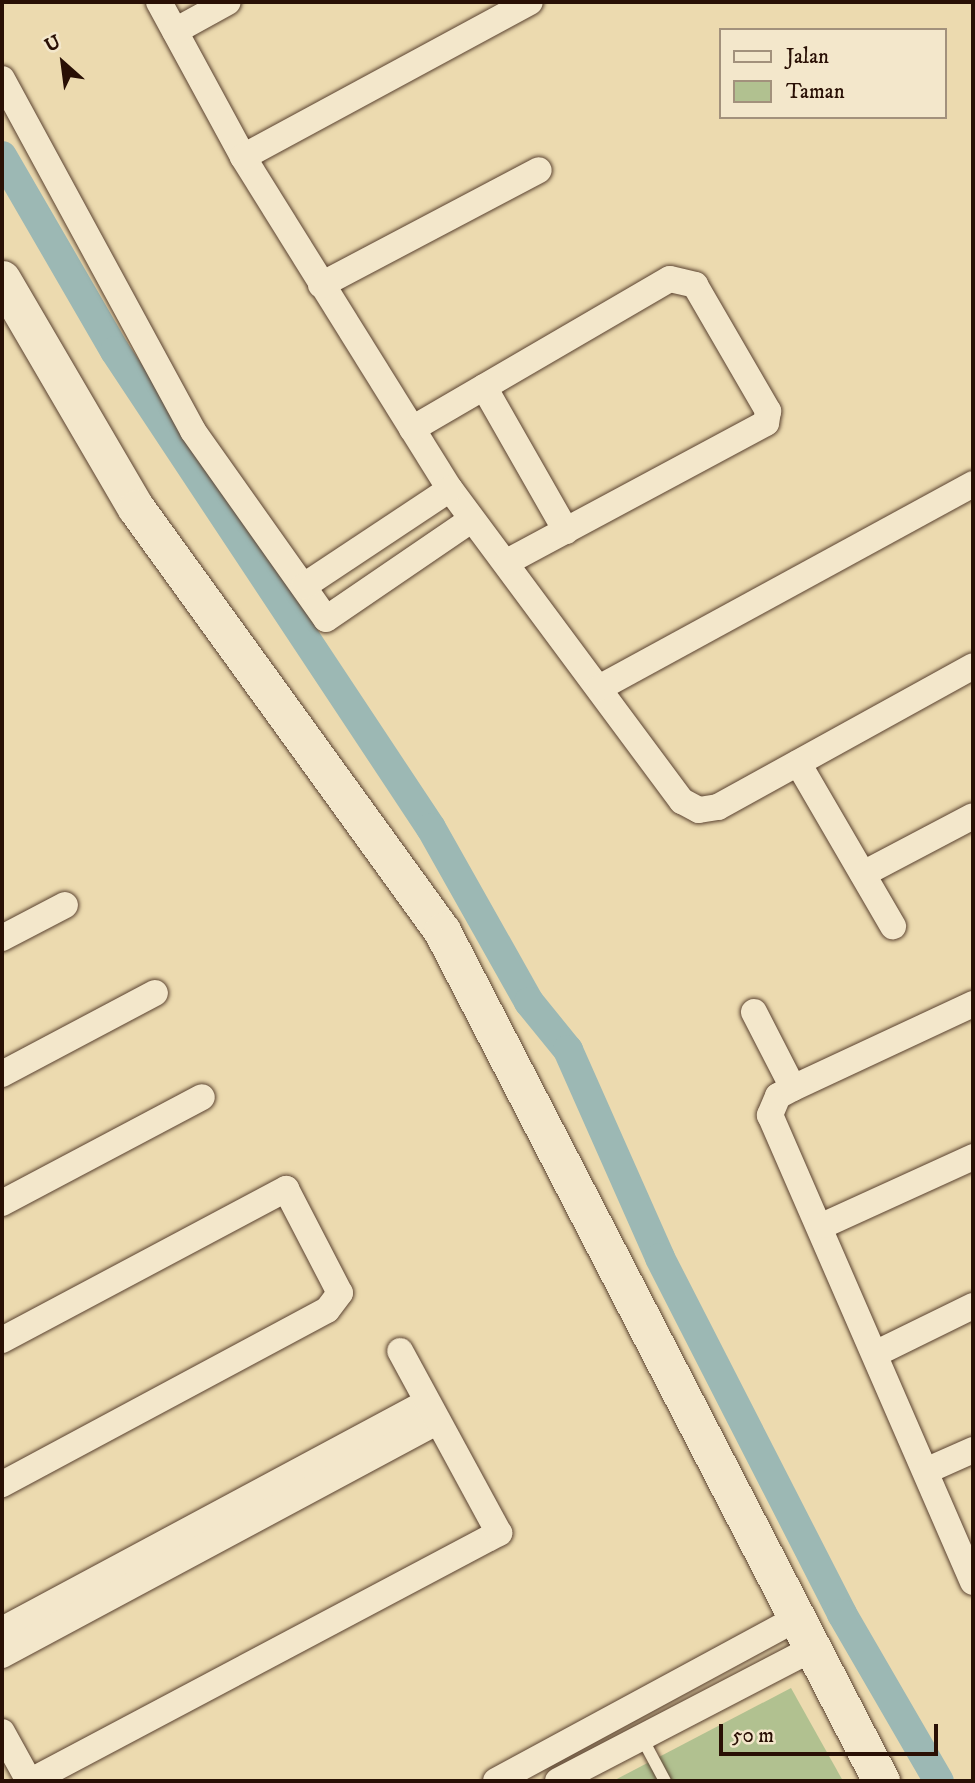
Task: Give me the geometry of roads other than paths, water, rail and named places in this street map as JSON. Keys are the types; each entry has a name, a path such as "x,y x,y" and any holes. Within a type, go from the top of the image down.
{"street":[{"path":"159,2 243,157 450,489 471,520 507,562 682,801 699,810 718,807 973,666"},
{"path":"175,31 228,2"},
{"path":"243,157 530,2"},
{"path":"2,79 193,431 327,619 471,520"},
{"path":"321,285 539,170"},
{"path":"2,279 136,508 442,931 802,1635 881,1781"},
{"path":"412,429 670,279 695,285 761,399 766,423 738,442 507,562"},
{"path":"484,387 566,531"},
{"path":"599,688 973,484"},
{"path":"304,586 450,489"},
{"path":"798,763 892,926"},
{"path":"863,874 973,816"},
{"path":"2,938 65,905"},
{"path":"2,1074 155,993"},
{"path":"973,1004 793,1088 779,1096 770,1115 824,1226 973,1583"},
{"path":"754,1012 793,1088"},
{"path":"2,1203 202,1097"},
{"path":"824,1226 973,1157"},
{"path":"2,1340 286,1189 340,1293 327,1310 2,1484"},
{"path":"877,1353 973,1306"},
{"path":"2,1732 30,1781 499,1533 400,1351"},
{"path":"2,1655 58,1612 432,1412"},
{"path":"928,1471 973,1450"},
{"path":"2,1630 58,1612"},
{"path":"499,1781 628,1710 802,1635"},
{"path":"558,1781 642,1738 802,1635"},
{"path":"628,1710 642,1738"}],"lane":[{"path":"642,1738 665,1781"}],"waterway":[{"path":"2,156 115,351 431,828 529,1002 568,1050 660,1258 842,1614 939,1781"}]}
